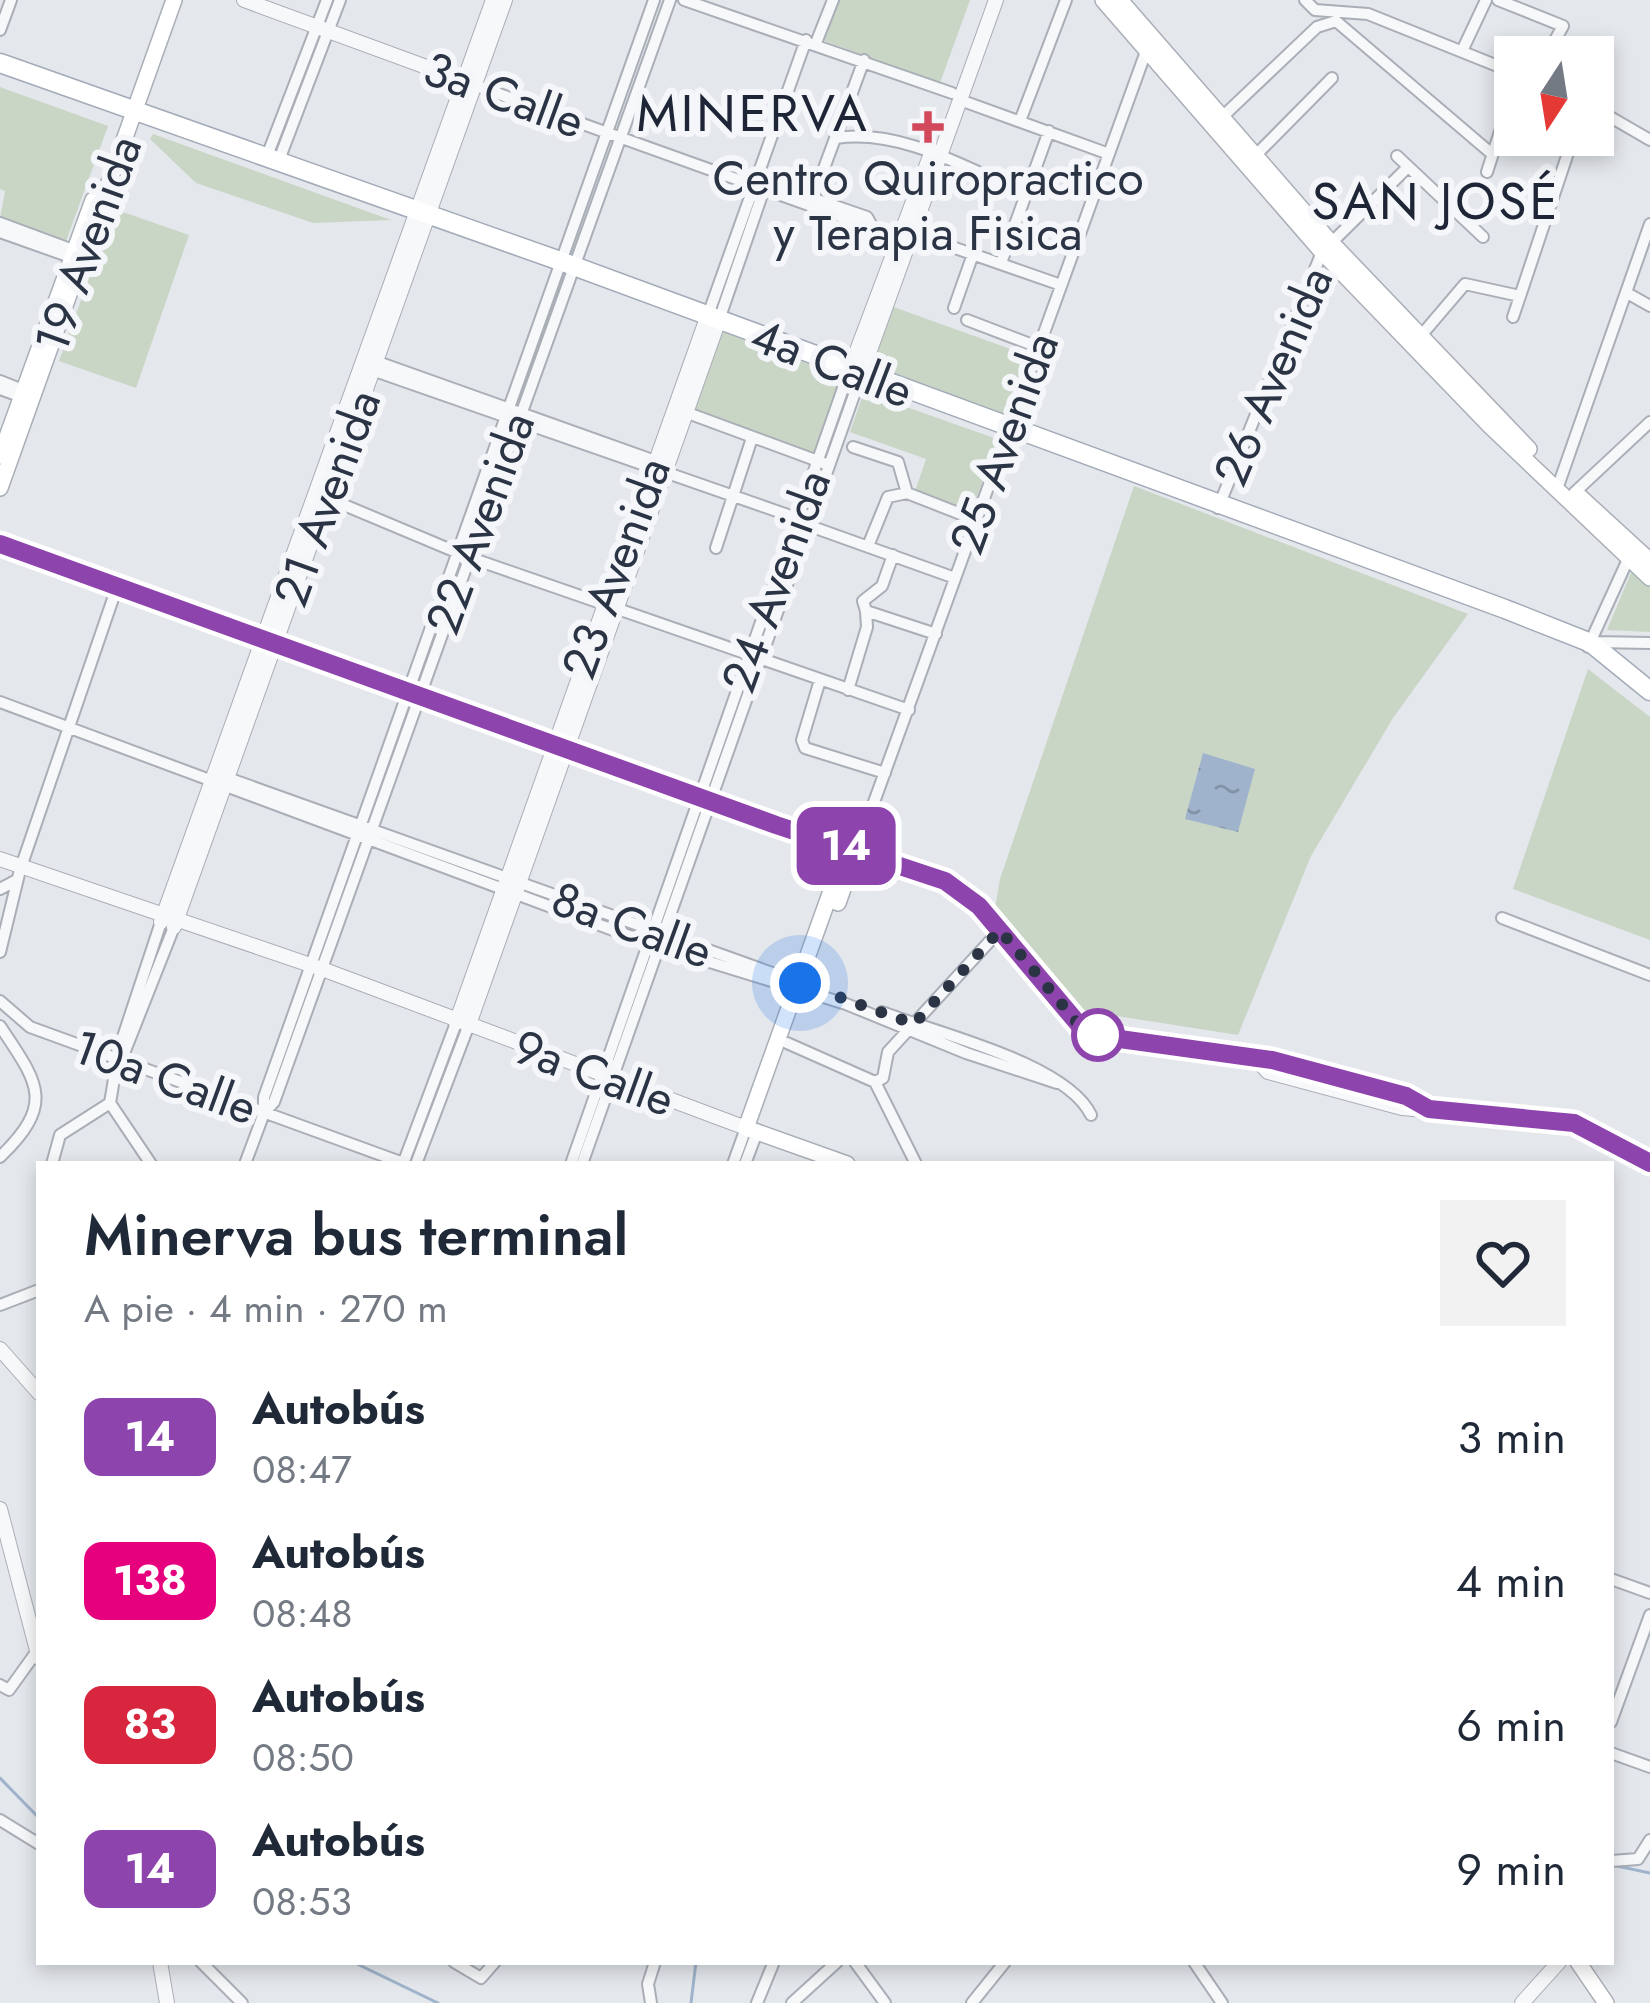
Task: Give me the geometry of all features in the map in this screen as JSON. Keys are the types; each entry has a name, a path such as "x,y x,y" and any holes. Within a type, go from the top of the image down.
{"main road":[{"name":"19 Avenida","path":"0,488 28,396 170,0"},
{"path":"1103,0 1150,43"},
{"path":"1120,0 1217,123 1327,247 1632,552 1650,578"},
{"name":"4a Calle","path":"0,63 1588,646 1650,694"},
{"name":"4a Calle","path":"0,74 273,158 421,217"},
{"name":"19 Avenida","path":"0,456 28,396"},
{"path":"0,544 270,638 705,800 857,850"},
{"path":"1632,552 1650,561"},
{"name":"25 Avenida","path":"752,1130 842,863 857,850"},
{"name":"25 Avenida","path":"752,1130 787,1043 802,987"},
{"name":"9a Calle","path":"752,1130 839,1161"},
{"path":"1580,1965 1606,2003"}],"street":[{"path":"0,30 11,0"},
{"name":"3a Calle","path":"244,0 872,228 973,254 1061,285"},
{"path":"322,30 327,0"},
{"path":"273,158 322,30 340,0"},
{"name":"21 Avenida","path":"110,1103 121,1061 119,1049 323,495 469,82 493,0"},
{"name":"21 Avenida","path":"469,82 505,0"},
{"name":"22 Avenida","path":"614,136 654,0"},
{"name":"22 Avenida","path":"246,1161 264,1113 264,1097 315,971 614,136 670,0"},
{"path":"684,0 864,60 1109,154"},
{"path":"730,16 736,0"},
{"name":"23 Avenida","path":"417,1161 608,607 811,42 833,0"},
{"name":"24 Avenida","path":"572,1161 607,1078 987,0"},
{"name":"24 Avenida","path":"956,96 996,0"},
{"path":"1020,121 1066,0"},
{"path":"1305,0 1315,10 1368,14 1494,65"},
{"path":"1462,51 1486,0"},
{"path":"1498,0 1563,26 1557,36"},
{"path":"1217,123 1317,27 1336,21 1492,154"},
{"name":"25 Avenida","path":"857,850 1150,43"},
{"path":"813,198 864,60"},
{"path":"1250,160 1332,79"},
{"path":"1614,119 1650,140"},
{"path":"1000,263 1048,131"},
{"path":"836,138 873,136 935,155 1026,194"},
{"path":"1487,172 1494,148"},
{"path":"1397,156 1483,236"},
{"path":"1513,317 1567,156"},
{"path":"1327,247 1408,167"},
{"name":"3a Calle","path":"759,188 783,188 868,217 872,228"},
{"name":"21 Avenida","path":"323,495 374,365 421,217"},
{"path":"0,223 79,256"},
{"path":"1566,491 1650,227"},
{"path":"0,232 79,256"},
{"name":"26 Avenida","path":"1218,508 1327,247"},
{"path":"954,308 973,254"},
{"path":"1417,341 1465,284 1520,296"},
{"path":"1627,293 1650,306"},
{"path":"968,320 1037,347"},
{"name":"23 Avenida","path":"659,466 685,412 712,321"},
{"path":"374,365 788,515"},
{"path":"0,385 28,396"},
{"path":"685,412 824,464"},
{"path":"1566,491 1650,422"},
{"path":"716,548 752,438"},
{"path":"853,446 898,462 907,493"},
{"name":"24 Avenida","path":"753,659 806,525 824,464"},
{"path":"868,546 888,497 907,493 976,520"},
{"path":"323,495 464,555 909,710"},
{"path":"806,525 956,578"},
{"path":"1632,552 1588,646 1650,643"},
{"path":"893,555 881,586 860,608 936,634"},
{"path":"0,890 67,726 115,583"},
{"path":"848,690 867,627 866,611"},
{"path":"820,680 802,740 805,748 885,773"},
{"name":"8a Calle","path":"0,702 1057,1082 1078,1096 1091,1114"},
{"path":"857,850 945,881 979,906 1080,1026 1098,1036 1255,1058 1268,1072 1402,1108 1574,1123 1650,1163"},
{"path":"0,952 13,866"},
{"name":"9a Calle","path":"13,866 752,1130"},
{"path":"1502,918 1650,975"},
{"path":"879,1087 885,1056 1000,930"},
{"name":"10a Calle","path":"0,1001 30,1027 396,1161"},
{"name":"23 Avenida","path":"405,1161 462,1025"},
{"path":"0,1026 31,1073 38,1094 31,1123 0,1157"},
{"path":"787,1043 879,1087 915,1161"},
{"name":"24 Avenida","path":"583,1161 607,1078"},
{"name":"10a Calle","path":"53,1161 60,1135 110,1103 149,1161"},
{"name":"25 Avenida","path":"736,1161 752,1130"},
{"name":"25 Avenida","path":"746,1161 752,1130"},
{"path":"0,1305 36,1291"},
{"path":"0,1349 36,1390"},
{"path":"0,1509 36,1627"},
{"path":"1614,1580 1650,1593"},
{"path":"1614,1714 1650,1615"},
{"path":"0,1684 9,1690 36,1657"},
{"path":"1614,1754 1650,1767"},
{"path":"0,1820 36,1842"},
{"path":"1614,1861 1638,1859 1650,1840"},
{"path":"161,1965 167,2003"},
{"path":"204,1965 242,2003"},
{"path":"459,1965 481,1978 492,1965"},
{"path":"638,2003 654,1965"},
{"path":"757,2003 773,1965"},
{"path":"792,2003 834,1965"},
{"path":"857,1965 885,2003"},
{"path":"972,2003 997,1965"},
{"path":"1196,1965 1222,2003"},
{"path":"1522,2003 1555,1965"},
{"path":"648,1984 651,2003"}],"green space":[{"path":"836,0 970,0 940,83 822,40"},
{"path":"0,87 108,126 66,241 0,219 5,191 0,189"},
{"path":"153,134 391,220 313,223 196,183 150,139"},
{"path":"114,209 189,235 136,388 59,361"},
{"path":"888,305 1027,355 1002,417 865,367"},
{"path":"717,326 847,378 818,461 685,410"},
{"path":"864,392 997,439 971,514 914,494 926,459 850,432"},
{"path":"1134,486 1468,614 1393,718 1311,856 1238,1035 1085,1011 994,914 1000,879"},
{"path":"1633,568 1650,584 1650,632 1607,630"},
{"path":"1588,669 1650,717 1650,940 1513,889"}],"water":[{"path":"1203,753 1255,769 1238,832 1185,819"}],"waterway":[{"path":"0,1778 36,1815"},
{"path":"1617,1866 1650,1873"},
{"path":"359,1965 438,2003"},
{"path":"691,2003 696,1965"}],"bus line":[{"name":"14","path":"0,544 276,640 776,825 945,881 979,906 1080,1026 1098,1036 1200,1046 1272,1060 1406,1096 1429,1109 1574,1123 1650,1163"}],"place":[{"name":"Centro Quiropractico y Terapia Fisica","path":"928,127"}],"district":[{"name":"MINERVA","path":"753,113"},
{"name":"SAN JOSÉ","path":"1436,201"}],"route":[{"path":"800,983 914,1024 1000,930 1080,1026 1098,1035"}]}
